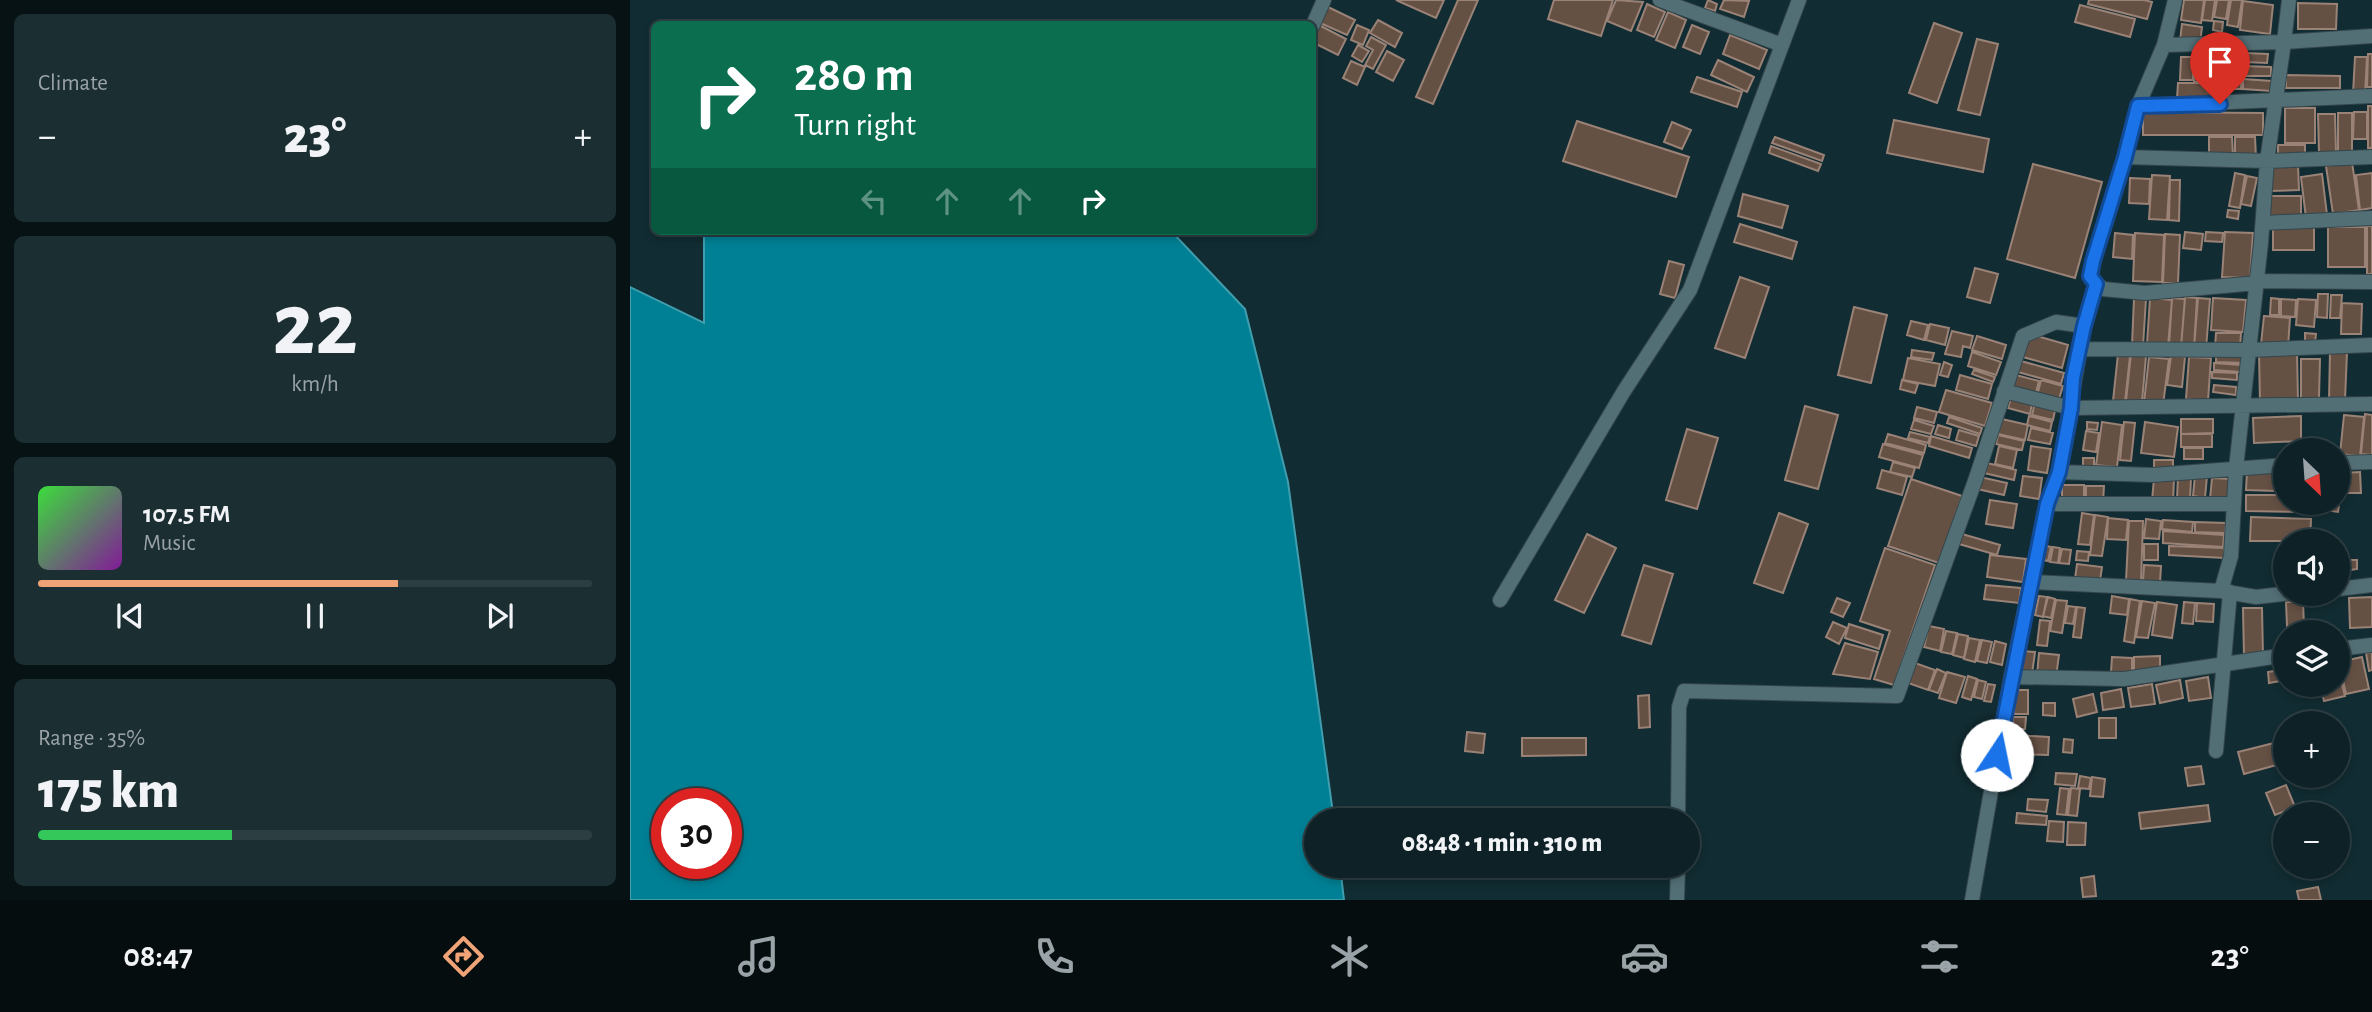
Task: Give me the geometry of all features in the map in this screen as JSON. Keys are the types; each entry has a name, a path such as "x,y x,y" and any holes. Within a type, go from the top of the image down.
{"street":[{"path":"1315,21 1324,0"},
{"path":"1660,0 1782,45"},
{"path":"1500,600 1624,391 1690,290 1799,0"},
{"path":"2175,0 2164,45 2138,106 2090,276 2103,289 2145,293 2258,281 2372,282"},
{"path":"2216,751 2235,468 2257,283 2267,160 2289,0"},
{"path":"2164,45 2284,42 2372,36"},
{"path":"2138,106 2372,96"},
{"path":"2125,157 2267,160 2372,157"},
{"path":"2263,223 2372,218"},
{"path":"1972,900 2011,677 2047,504 2059,472 2071,408 2073,378 2096,284"},
{"path":"1678,808 1679,707 1684,691 1897,696 2023,336 2056,322 2084,326"},
{"path":"2080,349 2249,350 2372,345"},
{"path":"2004,391 2071,408 2372,404"},
{"path":"2350,463 2372,462"},
{"path":"2059,472 2153,475 2273,467"},
{"path":"2047,504 2233,505"},
{"path":"2032,582 2226,592 2256,597 2273,595"},
{"path":"2350,588 2372,586"},
{"path":"2350,648 2372,645"},
{"path":"2011,677 2124,679 2273,657"},
{"path":"1677,900 1678,878"}],"water":[{"path":"704,235 1175,235 1245,309 1288,482 1332,808 1304,808 1304,878 1341,878 1344,900 630,900 630,287 704,323"}],"building":[{"path":"1396,0 1444,0 1436,18"},
{"path":"1458,0 1478,0 1433,104 1416,97"},
{"path":"1554,0 1613,0 1601,36 1548,19"},
{"path":"1616,0 1643,2 1631,31 1607,21"},
{"path":"1708,0 1717,4 1715,11 1705,8"},
{"path":"1724,0 1749,1 1744,17 1720,9"},
{"path":"2089,0 2152,2 2147,19 2088,4"},
{"path":"2184,0 2204,0 2201,23 2181,20"},
{"path":"2205,0 2215,0 2212,21 2202,20"},
{"path":"2217,0 2229,0 2226,19 2214,17"},
{"path":"2231,0 2242,0 2238,27 2227,25"},
{"path":"2243,1 2273,5 2270,34 2240,30"},
{"path":"2298,3 2337,4 2336,29 2298,29"},
{"path":"1647,4 1665,12 1654,37 1637,30"},
{"path":"2080,5 2135,19 2130,37 2075,22"},
{"path":"1328,7 1355,20 1347,35 1320,23"},
{"path":"1668,12 1686,20 1675,48 1656,40"},
{"path":"1378,20 1402,33 1395,47 1370,33"},
{"path":"2214,21 2223,22 2222,32 2213,30"},
{"path":"1934,23 1962,33 1937,103 1909,93"},
{"path":"2182,24 2202,27 2200,43 2180,41"},
{"path":"1319,25 1346,39 1338,55 1316,44"},
{"path":"1357,25 1369,30 1363,45 1351,40"},
{"path":"1692,25 1709,32 1700,54 1683,47"},
{"path":"1730,35 1767,50 1759,69 1723,54"},
{"path":"1371,37 1386,45 1373,69 1365,65 1373,50 1366,46"},
{"path":"1977,39 1998,44 1980,115 1958,110"},
{"path":"1358,45 1369,51 1362,62 1352,56"},
{"path":"1387,51 1404,60 1393,81 1376,72"},
{"path":"2245,53 2268,54 2267,63 2244,62"},
{"path":"2368,54 2372,54 2372,87 2367,87"},
{"path":"2222,55 2231,56 2229,89 2221,88"},
{"path":"2181,57 2193,57 2193,80 2180,80"},
{"path":"2233,57 2242,57 2241,89 2231,89"},
{"path":"2355,57 2367,57 2365,94 2353,94"},
{"path":"1718,60 1754,77 1747,92 1711,75"},
{"path":"1351,61 1365,67 1357,85 1343,78"},
{"path":"2208,64 2220,64 2220,82 2208,82"},
{"path":"2244,66 2271,67 2271,76 2244,76"},
{"path":"2194,70 2206,70 2206,82 2194,82"},
{"path":"2286,75 2340,76 2340,88 2286,88"},
{"path":"1697,77 1742,92 1737,107 1691,92"},
{"path":"2243,79 2272,81 2271,91 2243,89"},
{"path":"2178,83 2215,83 2215,100 2177,99"},
{"path":"2368,106 2372,106 2372,148 2368,148"},
{"path":"2285,108 2315,108 2315,143 2285,143"},
{"path":"2143,112 2263,113 2263,135 2143,135"},
{"path":"2354,112 2367,112 2367,139 2353,139"},
{"path":"2338,113 2352,113 2352,153 2338,153"},
{"path":"2318,114 2335,114 2336,152 2319,153"},
{"path":"1894,120 1989,139 1983,172 1887,153"},
{"path":"1577,121 1689,157 1676,197 1563,161"},
{"path":"1672,122 1691,130 1682,149 1664,142"},
{"path":"1775,137 1824,155 1822,161 1772,143"},
{"path":"2209,137 2232,137 2233,156 2209,157"},
{"path":"2235,137 2255,137 2256,158 2235,158"},
{"path":"2278,145 2305,145 2305,159 2278,159"},
{"path":"1771,146 1821,164 1818,171 1769,153"},
{"path":"2352,162 2359,210 2333,214 2326,166"},
{"path":"2033,164 2102,182 2075,278 2007,259"},
{"path":"2298,165 2299,190 2270,191 2269,166"},
{"path":"2235,173 2245,175 2240,208 2229,206"},
{"path":"2372,173 2372,208 2360,210 2356,175"},
{"path":"2322,174 2327,215 2306,218 2301,177"},
{"path":"2152,175 2170,176 2167,220 2149,219"},
{"path":"2247,176 2257,178 2251,206 2241,204"},
{"path":"2130,178 2150,179 2149,204 2129,203"},
{"path":"2170,180 2180,180 2179,221 2169,220"},
{"path":"1743,194 1788,206 1782,228 1738,216"},
{"path":"2267,196 2301,196 2301,217 2268,218"},
{"path":"2228,210 2239,211 2238,219 2227,217"},
{"path":"1740,224 1797,242 1792,259 1734,242"},
{"path":"2367,226 2372,226 2372,274 2367,274"},
{"path":"2273,227 2314,227 2314,250 2273,250"},
{"path":"2328,227 2365,227 2365,267 2328,267"},
{"path":"2185,232 2203,234 2201,250 2183,248"},
{"path":"2206,232 2223,233 2222,242 2205,241"},
{"path":"2225,232 2253,233 2250,278 2222,277"},
{"path":"2115,233 2133,235 2132,259 2113,257"},
{"path":"2135,233 2164,235 2162,282 2133,281"},
{"path":"2165,234 2180,235 2178,283 2163,283"},
{"path":"1669,261 1684,265 1675,298 1660,294"},
{"path":"1975,268 1998,274 1990,303 1967,297"},
{"path":"1740,277 1769,287 1745,358 1715,348"},
{"path":"2318,294 2328,294 2327,318 2317,317"},
{"path":"2331,295 2342,295 2340,318 2330,318"},
{"path":"2185,297 2197,298 2194,348 2181,347"},
{"path":"2134,298 2146,299 2143,346 2132,345"},
{"path":"2150,298 2172,300 2168,346 2147,344"},
{"path":"2172,298 2185,299 2181,347 2169,346"},
{"path":"2198,298 2210,299 2206,349 2194,348"},
{"path":"2213,298 2246,300 2243,332 2211,330"},
{"path":"2271,298 2279,299 2279,315 2270,315"},
{"path":"2281,299 2296,300 2295,317 2281,316"},
{"path":"2298,299 2316,300 2314,327 2296,325"},
{"path":"2342,303 2362,304 2361,334 2341,334"},
{"path":"1854,307 1887,315 1871,383 1838,375"},
{"path":"2264,316 2290,318 2288,347 2261,344"},
{"path":"1911,321 1928,325 1924,340 1907,335"},
{"path":"1930,324 1949,328 1945,345 1926,340"},
{"path":"1952,331 1973,336 1970,348 1963,346 1961,357 1945,354"},
{"path":"2216,333 2241,333 2240,348 2215,347"},
{"path":"2305,333 2316,334 2315,343 2305,343"},
{"path":"2030,334 2068,345 2062,368 2023,357"},
{"path":"1977,336 2006,345 2002,359 1972,350"},
{"path":"1912,350 1934,353 1932,360 1911,357"},
{"path":"2330,351 2347,352 2345,400 2329,400"},
{"path":"1972,352 2001,362 1996,375 1968,366"},
{"path":"2297,352 2298,402 2260,403 2259,353"},
{"path":"2216,353 2243,354 2242,363 2216,362"},
{"path":"2118,354 2130,356 2125,402 2113,401"},
{"path":"2131,354 2146,356 2142,402 2126,401"},
{"path":"2171,356 2185,357 2182,387 2167,385"},
{"path":"2149,357 2169,359 2163,405 2144,403"},
{"path":"2189,357 2211,358 2208,401 2186,399"},
{"path":"1908,358 1940,364 1935,386 1903,380"},
{"path":"2301,359 2320,359 2319,398 2301,398"},
{"path":"2021,361 2064,373 2061,384 2018,372"},
{"path":"1944,362 1952,365 1948,377 1940,375"},
{"path":"2214,363 2241,365 2240,372 2214,370"},
{"path":"1974,370 1995,377 1993,382 1972,374"},
{"path":"2212,372 2237,373 2237,380 2212,378"},
{"path":"1960,375 1992,384 1988,399 1956,390"},
{"path":"2016,375 2039,381 2035,396 2012,390"},
{"path":"1902,380 1918,384 1915,393 1900,389"},
{"path":"2041,380 2063,386 2058,402 2037,396"},
{"path":"2214,385 2236,387 2236,395 2213,392"},
{"path":"1946,390 1992,403 1985,426 1939,412"},
{"path":"2012,394 2033,399 2030,414 2008,408"},
{"path":"2035,402 2056,406 2053,420 2032,415"},
{"path":"1805,406 1838,415 1818,489 1785,480"},
{"path":"1917,407 1937,412 1934,423 1914,418"},
{"path":"2365,414 2372,415 2372,455 2361,454"},
{"path":"2344,415 2364,417 2360,456 2350,455 2350,438 2342,438"},
{"path":"2029,416 2052,422 2050,431 2027,425"},
{"path":"2301,416 2301,438 2273,438 2273,442 2254,443 2253,418"},
{"path":"1949,417 1982,428 1980,434 1947,423"},
{"path":"2002,419 2028,425 2025,440 1998,434"},
{"path":"2181,419 2213,419 2213,433 2181,434"},
{"path":"1914,420 1934,426 1931,434 1911,429"},
{"path":"2087,422 2098,423 2097,430 2087,429"},
{"path":"2102,422 2122,425 2117,467 2096,465"},
{"path":"2124,422 2135,423 2131,461 2120,460"},
{"path":"2145,422 2178,427 2174,457 2141,453"},
{"path":"1938,425 1951,429 1949,438 1935,434"},
{"path":"2031,428 2053,433 2050,444 2028,440"},
{"path":"1687,429 1718,438 1697,509 1666,500"},
{"path":"1959,430 1979,436 1976,446 1956,440"},
{"path":"2086,431 2099,433 2096,452 2083,450"},
{"path":"1910,432 1930,437 1928,443 1908,438"},
{"path":"1888,434 1926,445 1924,453 1885,443"},
{"path":"2181,434 2212,434 2212,447 2181,447"},
{"path":"1998,435 2024,441 2022,450 1996,444"},
{"path":"1931,436 1972,448 1969,458 1929,446"},
{"path":"1883,444 1923,455 1919,468 1879,457"},
{"path":"1999,446 2017,450 2013,468 1995,464"},
{"path":"2031,446 2051,449 2047,473 2028,470"},
{"path":"2184,448 2203,448 2203,459 2184,459"},
{"path":"2083,458 2094,458 2094,469 2083,469"},
{"path":"2154,460 2173,460 2173,471 2154,471"},
{"path":"1893,462 1915,468 1912,477 1890,472"},
{"path":"1987,463 2016,470 2014,480 1984,473"},
{"path":"1882,470 1907,477 1902,495 1877,488"},
{"path":"2247,471 2273,473 2273,491 2246,490"},
{"path":"2360,472 2361,493 2350,493 2350,473"},
{"path":"2195,475 2207,476 2205,498 2193,496"},
{"path":"2023,476 2042,478 2039,499 2020,496"},
{"path":"1980,477 2007,483 2004,495 1977,489"},
{"path":"2178,477 2191,478 2190,499 2177,499"},
{"path":"2154,478 2174,479 2173,502 2152,501"},
{"path":"2212,478 2232,479 2231,500 2210,499"},
{"path":"1911,479 1962,496 1939,563 1888,546"},
{"path":"2062,485 2084,485 2084,501 2062,501"},
{"path":"2086,486 2104,486 2103,502 2086,502"},
{"path":"2246,495 2273,495 2273,511 2246,511"},
{"path":"1990,500 2017,504 2013,528 1986,524"},
{"path":"1779,513 1808,524 1783,593 1754,583"},
{"path":"2082,513 2094,515 2090,545 2078,544"},
{"path":"2095,515 2108,517 2102,556 2090,555"},
{"path":"2251,517 2311,519 2311,529 2273,529 2273,541 2250,541"},
{"path":"2108,518 2128,520 2126,540 2107,539"},
{"path":"2146,519 2161,521 2159,539 2144,538"},
{"path":"2163,520 2193,522 2192,532 2162,529"},
{"path":"2129,521 2143,521 2141,582 2126,581"},
{"path":"2195,522 2226,523 2225,533 2195,532"},
{"path":"2163,531 2224,535 2223,547 2163,543"},
{"path":"1587,534 1616,548 1584,613 1555,600"},
{"path":"1962,534 2000,545 1997,555 1959,544"},
{"path":"2144,544 2158,544 2158,560 2144,560"},
{"path":"2042,545 2051,547 2048,561 2039,559"},
{"path":"2169,546 2224,548 2224,558 2169,555"},
{"path":"2053,547 2060,548 2058,563 2050,562"},
{"path":"1885,548 1935,565 1894,685 1874,679 1890,631 1860,621"},
{"path":"2062,549 2071,550 2069,564 2059,563"},
{"path":"2077,551 2089,552 2088,561 2076,560"},
{"path":"1990,555 2026,559 2023,582 1987,577"},
{"path":"2350,560 2357,560 2357,569 2350,570"},
{"path":"2077,564 2102,567 2100,581 2075,579"},
{"path":"1644,565 1673,574 1651,644 1622,635"},
{"path":"2144,565 2161,566 2160,583 2143,582"},
{"path":"1986,585 2021,588 2019,603 1984,599"},
{"path":"2039,596 2047,597 2043,617 2035,615"},
{"path":"2112,596 2129,599 2127,615 2110,613"},
{"path":"2048,597 2055,599 2051,618 2043,616"},
{"path":"2372,597 2372,627 2350,628 2350,598"},
{"path":"1837,598 1850,603 1843,617 1831,612"},
{"path":"2130,599 2140,601 2134,643 2124,641"},
{"path":"2056,600 2067,601 2062,633 2050,631"},
{"path":"2142,601 2155,603 2148,638 2136,637"},
{"path":"2157,602 2177,605 2172,638 2152,635"},
{"path":"2184,602 2195,603 2193,624 2182,623"},
{"path":"2197,603 2214,604 2213,622 2196,621"},
{"path":"2068,606 2076,607 2073,624 2065,623"},
{"path":"2286,606 2303,606 2304,620 2287,620"},
{"path":"2077,607 2085,608 2081,638 2073,637"},
{"path":"2243,608 2262,608 2263,656 2244,657"},
{"path":"2040,620 2050,621 2047,646 2037,645"},
{"path":"1833,622 1847,628 1839,644 1826,637"},
{"path":"1849,624 1883,635 1879,649 1845,638"},
{"path":"1929,626 1944,629 1940,651 1924,647"},
{"path":"1946,631 1957,633 1952,654 1941,652"},
{"path":"1958,634 1968,636 1964,658 1953,655"},
{"path":"1969,638 1980,640 1975,662 1964,659"},
{"path":"1982,640 1992,642 1987,663 1977,661"},
{"path":"1995,641 2006,644 2002,665 1990,662"},
{"path":"1845,643 1878,652 1870,679 1833,674"},
{"path":"2022,651 2035,652 2032,674 2019,672"},
{"path":"2372,652 2372,670 2369,671 2366,653"},
{"path":"2039,653 2059,655 2056,677 2037,675"},
{"path":"2160,656 2160,670 2134,671 2134,657"},
{"path":"2112,657 2132,658 2132,672 2111,672"},
{"path":"2362,657 2369,689 2350,693 2350,660"},
{"path":"1915,663 1935,670 1928,690 1908,683"},
{"path":"1937,669 1946,673 1938,693 1929,690"},
{"path":"2273,671 2273,682 2269,683 2268,672"},
{"path":"1947,672 1965,677 1956,703 1939,698"},
{"path":"1968,676 1977,679 1971,700 1962,697"},
{"path":"2208,677 2211,698 2189,701 2186,681"},
{"path":"1978,680 1986,682 1982,699 1974,697"},
{"path":"2180,680 2183,698 2160,703 2156,685"},
{"path":"1988,684 1995,685 1991,702 1984,701"},
{"path":"2152,684 2155,704 2131,707 2128,688"},
{"path":"2121,689 2124,707 2103,710 2101,693"},
{"path":"2015,690 2028,690 2028,714 2014,714"},
{"path":"2093,694 2097,712 2077,717 2073,699"},
{"path":"1649,695 1650,727 1639,728 1638,696"},
{"path":"2323,697 2341,697 2324,701"},
{"path":"2043,703 2055,703 2055,716 2043,715"},
{"path":"2013,717 2026,717 2025,729 2012,729"},
{"path":"2099,718 2116,718 2116,738 2099,738"},
{"path":"1467,732 1485,734 1483,753 1465,751"},
{"path":"2013,735 2049,737 2048,755 2012,754"},
{"path":"1522,738 1586,738 1586,755 1522,756"},
{"path":"2064,739 2073,740 2072,753 2063,752"},
{"path":"2273,743 2273,766 2244,774 2238,752"},
{"path":"2201,766 2204,784 2188,786 2185,768"},
{"path":"2056,773 2077,774 2075,786 2055,784"},
{"path":"2080,776 2091,778 2089,789 2078,788"},
{"path":"2092,777 2105,779 2103,797 2090,796"},
{"path":"2060,788 2069,789 2066,815 2057,814"},
{"path":"2071,788 2080,789 2077,816 2068,815"},
{"path":"2287,788 2293,802 2273,802 2273,810 2266,793"},
{"path":"2028,799 2048,800 2046,812 2027,810"},
{"path":"2208,805 2210,821 2141,829 2139,813"},
{"path":"2017,813 2047,816 2046,825 2016,823"},
{"path":"2049,821 2064,822 2063,842 2047,841"},
{"path":"2068,822 2086,823 2085,845 2067,845"},
{"path":"2094,876 2096,896 2083,897 2081,878"},
{"path":"2318,887 2321,900 2299,900 2297,891"}],"route":[{"path":"1997,755 2047,504 2059,472 2071,408 2073,378 2096,284 2090,276 2093,261 2138,106 2220,104"}]}
